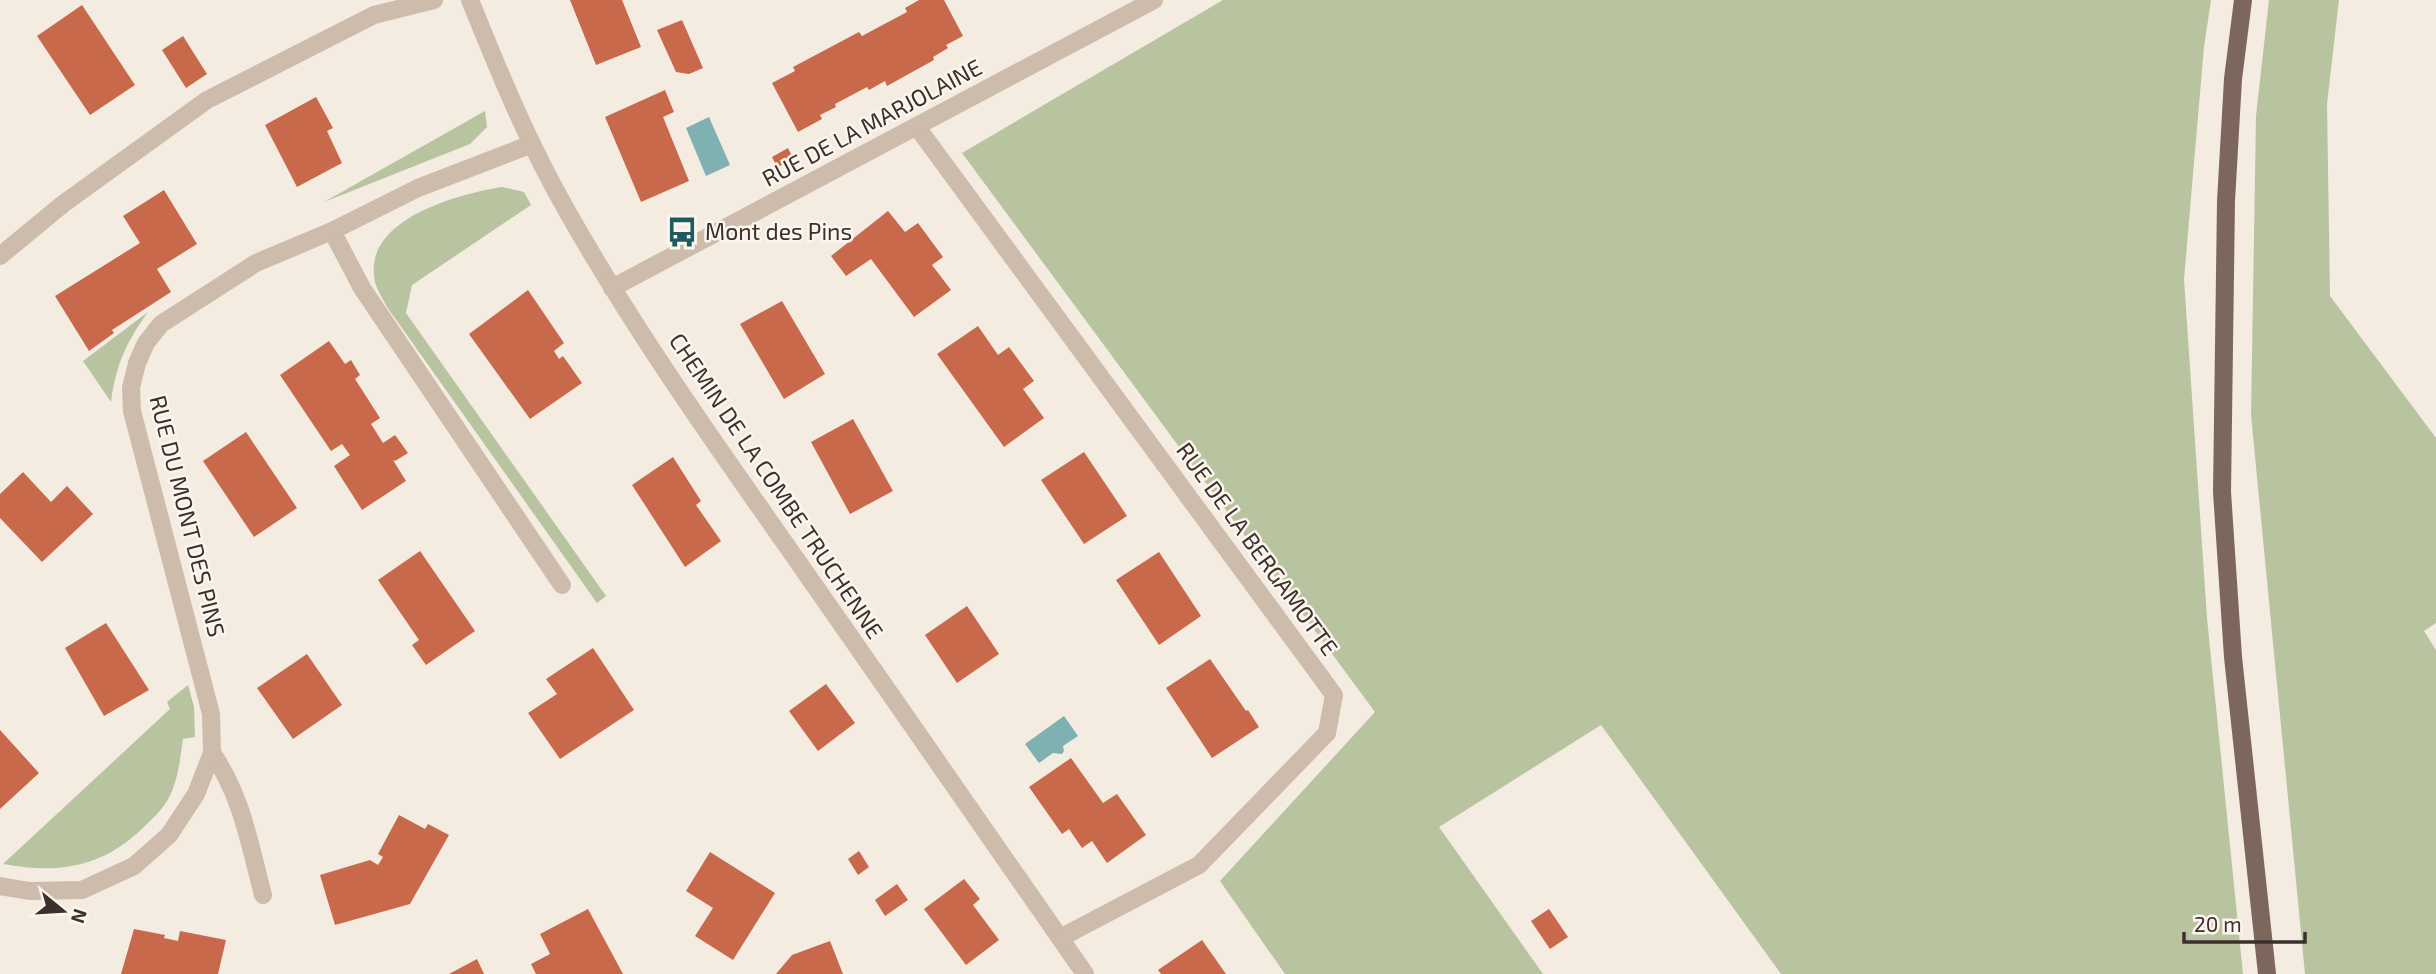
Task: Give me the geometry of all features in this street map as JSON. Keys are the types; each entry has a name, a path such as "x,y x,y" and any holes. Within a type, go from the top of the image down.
{"main road":[{"path":"2243,0 2233,79 2226,201 2222,492 2233,657 2267,974"}],"street":[{"path":"0,256 63,204 206,100 374,15 434,0"},
{"name":"CHEMIN DE LA COMBE TRUCHENNE","path":"470,0 510,100 566,210 612,288 728,461 1085,974"},
{"name":"RUE DE LA MARJOLAINE","path":"612,288 1154,0"},
{"name":"RUE DE LA BERGAMOTTE","path":"917,127 1334,695 1327,733 1199,865 1060,938"},
{"name":"RUE DU MONT DES PINS","path":"0,886 29,891 82,890 134,866 169,835 196,794 212,753 211,715 132,411 131,388 137,363 146,343 161,324 256,263 418,188 532,144"},
{"path":"331,230 362,288 562,585"},
{"name":"RUE DU MONT DES PINS","path":"212,753 226,773 239,804 263,895"}],"green space":[{"path":"1223,0 2211,0 2204,47 2184,279 2207,618 2243,974 1781,974 1601,725 1439,827 1543,974 1285,974 1220,881 1375,712 962,153"},
{"path":"2269,0 2339,0 2327,104 2330,296 2436,438 2436,623 2424,631 2436,650 2436,974 2305,974 2251,415 2256,116"},
{"path":"485,111 487,127 470,144 324,202"},
{"path":"502,187 524,192 531,205 412,285 406,313 606,596 597,603 387,307 375,282 375,260 383,242 398,226 439,204"},
{"path":"148,312 123,354 111,402 83,361"},
{"path":"188,685 194,707 195,737 183,739 171,794 142,829 110,852 78,865 42,868 3,864 170,709 167,702"}],"water":[{"path":"709,117 730,165 706,176 686,128"},
{"path":"1064,716 1078,736 1063,746 1062,754 1053,753 1039,763 1025,744"}],"building":[{"path":"570,0 622,0 641,47 596,65"},
{"path":"919,0 944,0 963,36 946,45 948,48 933,57 934,60 887,86 885,81 869,90 867,87 835,104 836,107 820,115 822,119 798,132 772,83 795,71 793,67 859,32 862,36 907,12 905,8"},
{"path":"82,5 135,85 90,115 37,36"},
{"path":"682,20 703,68 689,74 676,72 657,30"},
{"path":"183,36 207,74 186,88 162,50"},
{"path":"665,90 674,112 663,117 689,181 641,202 605,117"},
{"path":"316,97 333,128 327,131 342,163 297,187 265,125"},
{"path":"788,148 794,160 777,167 772,157"},
{"path":"164,190 197,244 157,269 171,292 112,330 114,333 89,351 55,296 140,243 123,216"},
{"path":"888,211 905,232 918,223 943,257 932,265 951,290 914,317 871,259 846,276 831,256"},
{"path":"528,290 564,343 554,351 559,359 563,356 582,383 530,419 469,334"},
{"path":"782,301 825,374 784,399 740,324"},
{"path":"978,326 998,355 1009,347 1034,381 1023,389 1044,418 1004,447 937,354"},
{"path":"329,341 345,364 351,360 360,375 355,379 380,418 371,424 383,443 395,435 408,453 393,460 406,481 362,510 334,466 350,455 342,444 331,451 280,375"},
{"path":"853,419 893,491 850,514 811,442"},
{"path":"246,432 297,508 254,537 203,461"},
{"path":"1084,452 1127,516 1084,544 1041,480"},
{"path":"673,457 701,501 696,505 721,541 685,567 632,485"},
{"path":"23,472 51,502 67,486 93,514 42,562 0,518 0,494"},
{"path":"420,551 475,631 426,665 412,645 419,640 378,580"},
{"path":"1159,552 1201,616 1159,645 1116,580"},
{"path":"967,606 999,654 957,683 925,635"},
{"path":"106,623 149,690 104,716 65,648"},
{"path":"593,648 634,710 560,759 528,713 557,694 546,679"},
{"path":"307,654 342,705 293,739 257,688"},
{"path":"1210,659 1259,727 1212,758 1166,688"},
{"path":"826,684 855,723 818,751 789,711"},
{"path":"0,730 39,773 0,809"},
{"path":"1071,758 1103,803 1117,794 1146,835 1107,863 1092,841 1082,848 1069,829 1062,834 1029,787"},
{"path":"399,815 425,829 428,824 449,835 410,904 335,925 320,875 370,860 378,865 383,857 378,854"},
{"path":"859,851 869,867 858,875 848,859"},
{"path":"710,852 775,893 733,960 695,936 713,908 686,891"},
{"path":"964,879 980,899 973,905 999,940 966,965 924,909"},
{"path":"897,884 908,900 885,916 875,900"},
{"path":"588,909 623,974 536,974 531,964 550,954 540,934"},
{"path":"1549,909 1568,937 1550,949 1531,921"},
{"path":"134,929 165,935 164,938 178,941 180,931 226,940 218,974 121,974"},
{"path":"1202,940 1226,974 1161,974 1158,970"},
{"path":"830,941 843,974 776,974 792,955"},
{"path":"477,959 484,974 449,974"}],"place":[{"name":"Mont des Pins","path":"682,232"}]}
